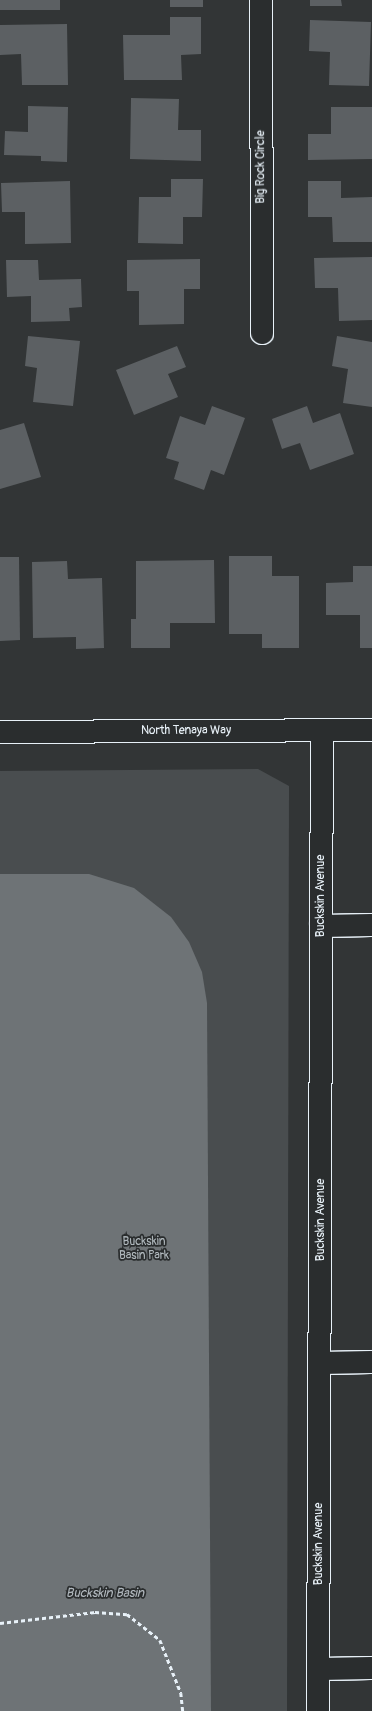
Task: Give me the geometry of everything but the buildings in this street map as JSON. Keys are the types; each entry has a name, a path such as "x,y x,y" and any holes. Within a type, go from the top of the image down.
{"street":[{"name":"Big Rock Circle","path":"260,0 262,334"},
{"name":"Buckskin Avenue","path":"318,1711 322,730"},
{"name":"North Tenaya Way","path":"0,732 372,730"},
{"path":"321,926 372,925"},
{"path":"320,1363 372,1362"},
{"path":"319,1669 372,1668"}],"path":[{"path":"0,1623 95,1612 127,1614 160,1640 181,1693 183,1711"}],"green space":[{"name":"Buckskin Basin","path":"258,769 289,786 287,1711 0,1711 0,771"}],"water":[{"name":"Buckskin Basin","path":"0,874 89,874 134,888 171,917 189,942 202,972 207,1003 211,1711 0,1711"}],"park label":[{"name":"Buckskin Basin Park","path":"144,1249"}]}
